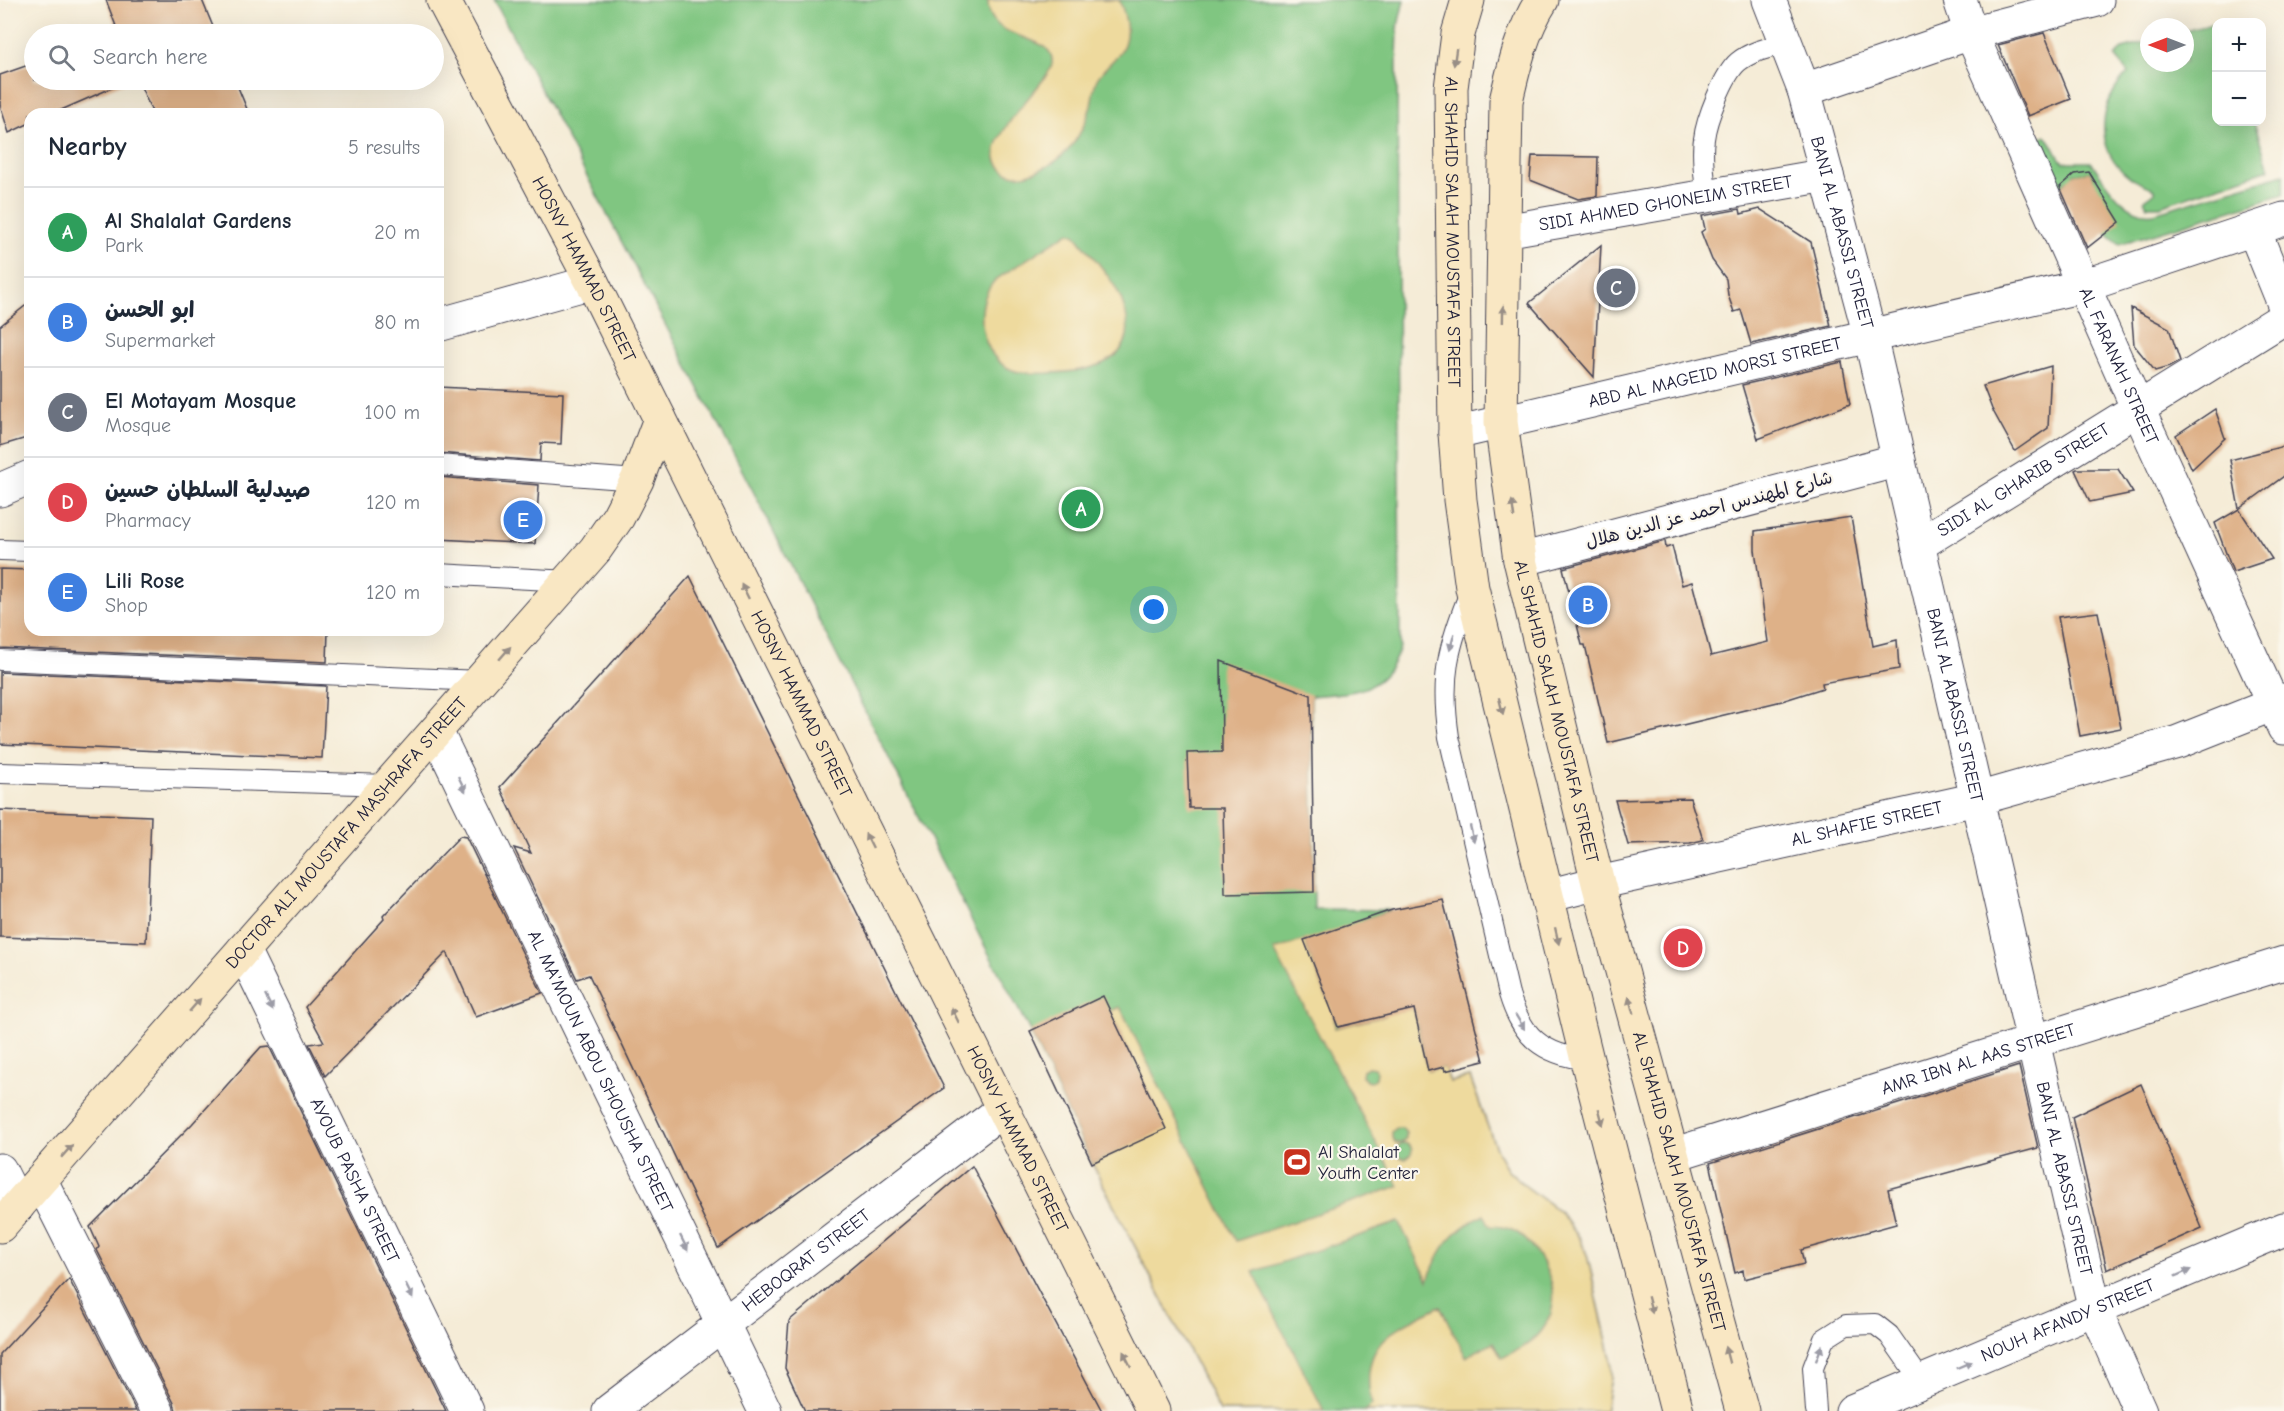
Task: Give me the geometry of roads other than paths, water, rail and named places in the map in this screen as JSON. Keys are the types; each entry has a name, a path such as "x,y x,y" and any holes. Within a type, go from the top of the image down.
{"main road":[{"name":"HOSNY HAMMAD STREET","path":"443,0 592,282 1153,1411"},
{"name":"AL SHAHID SALAH MOUSTAFA STREET","path":"1468,0 1458,34 1451,88 1455,433 1460,500 1472,588 1587,1060 1677,1411"},
{"name":"AL SHAHID SALAH MOUSTAFA STREET","path":"1542,0 1517,54 1506,101 1501,422 1520,560 1598,883 1742,1411"},
{"name":"DOCTOR ALI MOUSTAFA MASHRAFA STREET","path":"9,1216 595,550 618,517 637,480 660,419"}],"street":[{"name":"BANI AL ABASSI STREET","path":"1769,0 1804,90 1870,336 2095,1310 2140,1411"},
{"name":"AL FARANAH STREET","path":"1960,0 1971,33 2138,409 2280,711"},
{"path":"1804,90 1971,33 2097,0"},
{"name":"SIDI AHMED GHONEIM STREET","path":"1504,231 1827,175"},
{"name":"ABD AL MAGEID MORSI STREET","path":"1455,433 2083,286 2284,219"},
{"path":"2254,230 2284,304"},
{"path":"444,323 592,282"},
{"name":"SIDI AL GHARIB STREET","path":"1918,545 2284,318"},
{"name":"شارع المهندس احمد عز الدين هلال","path":"1520,560 1899,460"},
{"path":"0,490 24,480"},
{"name":"AL SHAFIE STREET","path":"1547,896 1977,799 2280,711"},
{"name":"AL MA'MOUN ABOU SHOUSHA STREET","path":"436,731 765,1411"},
{"name":"AYOUB PASHA STREET","path":"243,950 467,1411"},
{"name":"AMR IBN AL AAS STREET","path":"1672,1155 2284,963"},
{"name":"HEBOQRAT STREET","path":"609,1411 1002,1110"},
{"path":"0,1170 9,1216"},
{"path":"40,1180 157,1411"},
{"name":"NOUH AFANDY STREET","path":"1852,1411 2284,1229"}],"lane":[{"path":"1706,195 1703,140 1707,124 1726,79 1737,63 1752,53 1786,43"},
{"path":"444,465 637,480"},
{"path":"0,550 24,551"},
{"path":"444,574 569,581"},
{"path":"1472,588 1451,641 1445,673 1444,705 1449,737 1509,994 1515,1015 1527,1033 1543,1047 1559,1055 1587,1060"},
{"path":"0,660 480,681"},
{"path":"0,773 389,785"},
{"path":"1816,1411 1814,1368 1824,1339 1846,1324 1875,1323 1889,1335 1922,1382"}],"place":[{"name":"El Motayam Mosque","path":"1616,288"},
{"name":"Al Shalalat Gardens","path":"1081,509"},
{"name":"Lili Rose","path":"523,520"},
{"name":"ابو الحسن","path":"1588,605"},
{"name":"صيدلية السلطان حسين","path":"1683,948"},
{"name":"Al Shalalat Youth Center","path":"1297,1162"}]}
